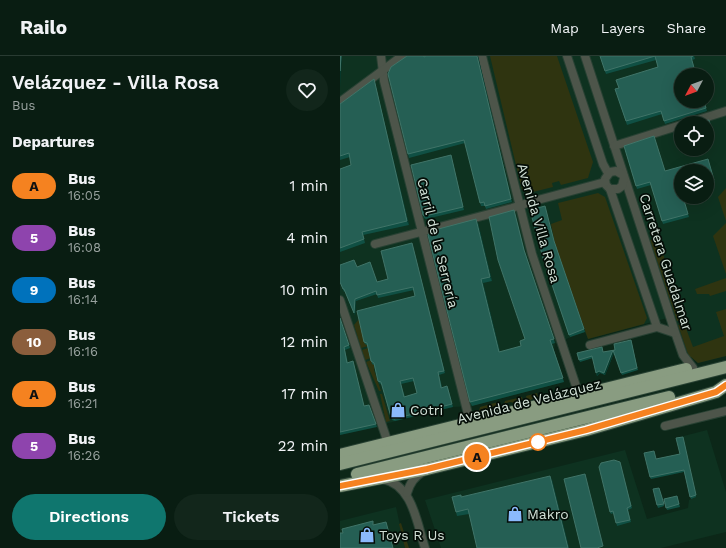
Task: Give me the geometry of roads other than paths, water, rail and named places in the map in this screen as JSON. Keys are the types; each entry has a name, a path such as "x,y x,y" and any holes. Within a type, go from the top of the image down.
{"highway":[{"path":"340,455 726,360"},
{"name":"Avenida de Velázquez","path":"340,464 726,367"},
{"path":"340,486 427,469 586,430 716,392 726,384"},
{"name":"Avenida de Velázquez","path":"340,479 726,384"}],"street":[{"name":"Carril de la Serrería","path":"381,56 384,81 470,422"},
{"path":"340,102 402,56"},
{"name":"Avenida Villa Rosa","path":"482,56 532,254 579,395"},
{"path":"567,56 603,164 608,173 607,185 657,327"},
{"name":"Carretera Guadalmar","path":"586,56 623,177 675,333 683,355 693,368"},
{"path":"710,116 726,111"},
{"path":"614,146 674,127"},
{"path":"608,173 616,171 623,177"},
{"name":"Carretera Guadalmar","path":"607,185 615,190 620,188 624,184 623,177"},
{"path":"375,244 520,205 607,185"},
{"path":"340,300 388,443"},
{"path":"590,345 657,327 675,333"},
{"path":"677,372 683,355"},
{"path":"665,426 726,411"},
{"path":"425,548 407,493 409,485 416,475 427,469"},
{"path":"378,478 390,480 407,493"}],"place":[{"name":"Cotri","path":"398,410"},
{"name":"Makro","path":"515,514"},
{"name":"Toys R Us","path":"367,535"}]}
